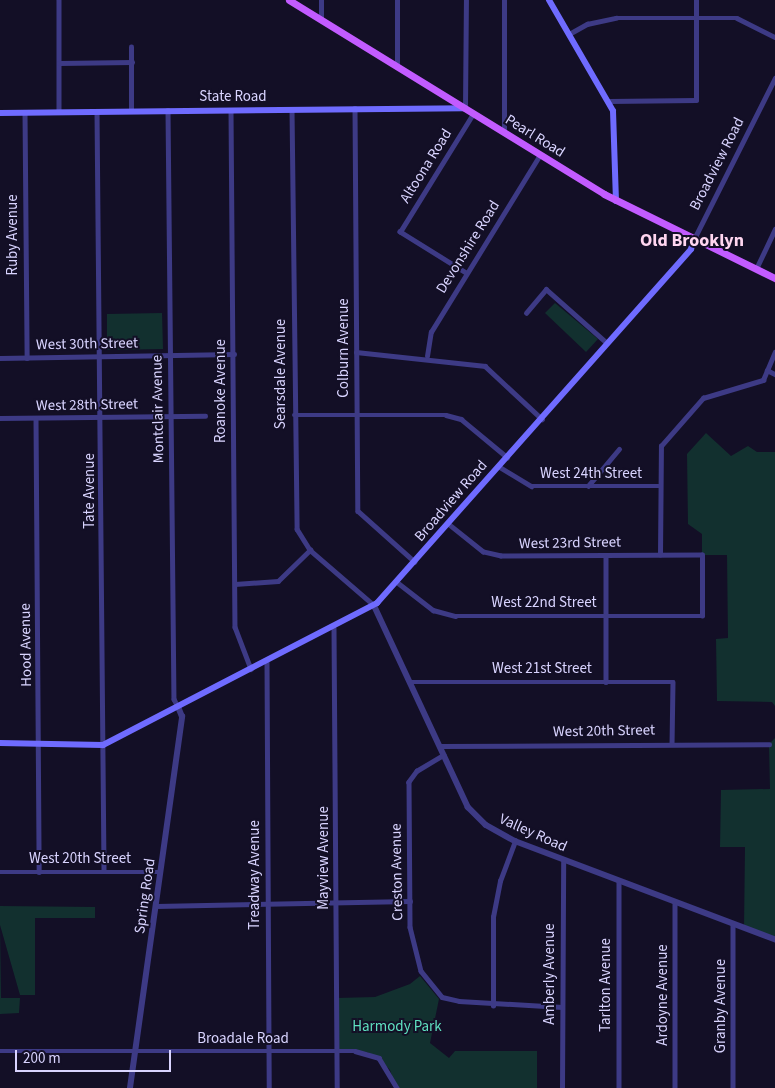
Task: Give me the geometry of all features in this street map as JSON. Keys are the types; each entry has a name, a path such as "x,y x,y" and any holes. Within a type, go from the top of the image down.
{"main road":[{"name":"Pearl Road","path":"289,0 616,202 775,278"},
{"path":"549,0 610,101 615,124 616,202"},
{"name":"State Road","path":"0,113 465,108"},
{"name":"Broadview Road","path":"0,743 104,745 334,628 374,605 397,582 506,457 542,419 694,240"}],"street":[{"path":"59,0 59,112"},
{"path":"321,0 321,21"},
{"path":"397,0 397,66"},
{"path":"465,108 466,0"},
{"path":"504,0 504,132"},
{"path":"610,101 696,100 696,0"},
{"path":"569,34 587,24 616,18 737,18 775,37"},
{"path":"131,47 131,111"},
{"path":"59,63 132,62"},
{"name":"Broadview Road","path":"694,240 775,78"},
{"name":"Colburn Avenue","path":"355,108 358,511 415,562"},
{"name":"Montclair Avenue","path":"168,110 174,699 178,707"},
{"name":"Roanoke Avenue","path":"231,110 235,627 252,670"},
{"name":"Searsdale Avenue","path":"292,110 294,511 296,529 310,550 374,605"},
{"name":"Ruby Avenue","path":"25,112 27,358"},
{"name":"Tate Avenue","path":"97,112 99,356 102,416 104,871"},
{"name":"Altoona Road","path":"466,273 400,232 473,114"},
{"name":"Devonshire Road","path":"427,356 431,332 540,155"},
{"path":"756,269 775,229"},
{"path":"526,312 546,289 607,343"},
{"path":"356,352 427,356 486,366 542,419"},
{"path":"660,555 661,446 703,398 763,380 775,352"},
{"name":"West 30th Street","path":"0,358 234,354"},
{"path":"767,370 775,374"},
{"path":"294,414 455,417 506,457"},
{"name":"West 28th Street","path":"0,418 205,416"},
{"name":"Hood Avenue","path":"36,418 39,872"},
{"path":"588,486 619,448"},
{"name":"West 24th Street","path":"498,466 531,486 660,486"},
{"name":"West 23rd Street","path":"448,524 483,552 501,556 702,555 702,616"},
{"path":"235,584 278,581 310,550"},
{"path":"606,554 606,682"},
{"name":"West 22nd Street","path":"397,582 433,610 445,614 702,616"},
{"name":"Valley Road","path":"374,605 444,755 476,816 515,842 775,939"},
{"name":"Mayview Avenue","path":"334,628 337,1088"},
{"name":"Treadway Avenue","path":"267,662 269,1088"},
{"name":"West 21st Street","path":"410,682 673,682 672,743"},
{"name":"Spring Road","path":"130,1088 182,717 178,707"},
{"name":"West 20th Street","path":"440,746 672,743 769,744"},
{"name":"Creston Avenue","path":"444,755 417,771 409,782 410,901 416,955 430,985 442,997 493,1006"},
{"path":"515,842 495,907 493,1006 562,1007"},
{"name":"Amberly Avenue","path":"562,1088 563,860"},
{"name":"West 20th Street","path":"0,872 161,872"},
{"name":"Tarlton Avenue","path":"619,881 619,1088"},
{"path":"156,906 410,901"},
{"name":"Ardoyne Avenue","path":"675,902 675,1088"},
{"name":"Granby Avenue","path":"733,923 733,1088"},
{"name":"Broadale Road","path":"0,1052 336,1051 372,1054 390,1070 397,1088"}],"green space":[{"path":"555,303 598,339 586,352 545,313"},
{"path":"162,313 163,349 107,350 107,314"},
{"path":"706,433 731,456 748,446 757,452 775,452 775,706 772,702 717,701 716,639 728,638 727,555 702,555 702,534 688,524 687,454"},
{"path":"775,738 775,939 744,928 745,847 720,847 721,790 770,789 769,744"},
{"path":"0,906 95,907 95,918 35,918 35,995 20,995 0,925"},
{"path":"0,925 1,998 20,998 19,1013 0,1014"},
{"name":"Harmody Park","path":"420,976 439,999 430,1043 449,1058 455,1051 537,1051 537,1088 396,1088 390,1070 379,1058 367,1052 336,1051 337,998 375,997 410,984"}],"district":[{"name":"Old Brooklyn","path":"692,241"}]}
